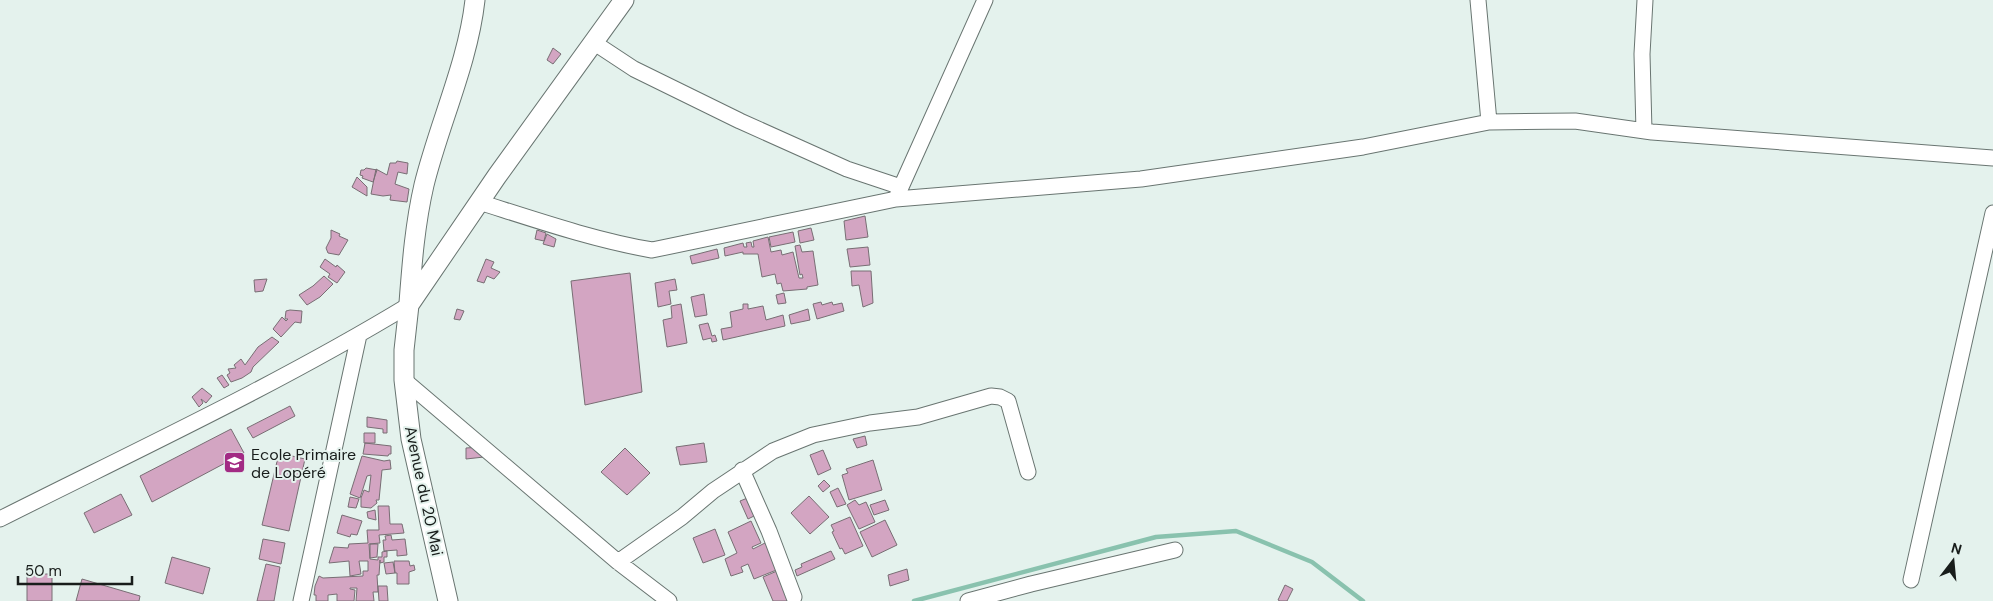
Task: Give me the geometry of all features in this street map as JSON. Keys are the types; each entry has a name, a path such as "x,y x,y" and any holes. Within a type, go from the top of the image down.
{"street":[{"name":"Avenue du 20 Mai","path":"448,601 411,439 404,380 404,350 416,230 424,184 470,31 475,0"},
{"path":"0,519 273,382 409,305 479,202 624,0"},
{"path":"899,193 986,0"},
{"path":"1478,0 1489,122"},
{"path":"1644,131 1642,54 1646,0"},
{"path":"594,42 634,69 740,121 899,193"},
{"path":"479,202 535,220 652,250 899,193 998,192 1140,179 1363,146 1489,122 1575,122 1644,131 1993,158"},
{"path":"1911,580 1993,213"},
{"path":"301,601 359,335"},
{"path":"404,380 618,562 669,601"},
{"path":"618,562 682,517 742,470 774,451 813,435 870,423 918,416 991,396 1000,397 1008,401 1028,472"},
{"path":"742,470 769,531 794,597"},
{"path":"968,601 1175,550"}],"building":[{"path":"553,48 561,54 553,64 547,60"},
{"path":"397,161 408,163 407,174 398,172 395,184 409,189 407,202 390,200 391,195 371,194 376,169 387,175 390,163 396,163"},
{"path":"366,168 377,170 373,182 362,178 363,176 360,175 361,170"},
{"path":"357,177 367,187 367,196 352,187"},
{"path":"865,216 868,237 846,240 844,221"},
{"path":"811,228 814,240 800,243 798,231"},
{"path":"331,230 348,240 339,255 328,253 326,248 331,238"},
{"path":"537,230 546,233 544,241 535,239"},
{"path":"793,232 795,242 771,247 769,237"},
{"path":"547,234 556,239 554,247 543,244"},
{"path":"768,237 771,252 781,250 782,255 793,252 799,278 803,278 802,274 800,275 795,246 800,245 802,252 813,251 818,285 807,287 807,289 783,291 781,283 777,284 775,274 762,277 758,254 743,254 743,252 725,256 724,248 743,243 744,247 747,247 746,243 751,242 752,247 754,247 753,241"},
{"path":"868,247 870,265 850,267 847,249"},
{"path":"717,249 719,258 692,264 690,256"},
{"path":"325,259 336,267 337,265 345,272 337,283 328,277 330,274 320,267"},
{"path":"486,259 494,262 491,268 500,272 494,279 487,276 484,283 477,281"},
{"path":"851,271 871,271 873,303 863,307 859,285 852,286"},
{"path":"630,273 642,392 585,405 571,281"},
{"path":"324,276 333,284 320,297 307,305 299,295"},
{"path":"267,279 263,291 255,292 254,280"},
{"path":"675,279 677,290 669,291 671,304 658,307 655,283"},
{"path":"784,293 786,303 778,304 776,295"},
{"path":"704,294 707,315 695,317 691,297"},
{"path":"821,302 822,305 832,302 833,305 842,303 844,311 817,319 813,304"},
{"path":"681,304 687,343 667,347 663,320 672,318 671,306"},
{"path":"743,304 748,304 748,309 763,306 766,320 783,315 785,326 723,340 721,329 732,327 730,312 743,309"},
{"path":"457,309 464,311 460,320 454,319"},
{"path":"808,309 810,320 791,324 789,315"},
{"path":"286,311 302,311 301,323 295,322 281,337 273,329 282,317 286,321 288,319 285,319"},
{"path":"708,323 712,336 715,335 717,341 712,342 711,338 703,340 699,325"},
{"path":"272,337 279,342 253,367 251,372 231,382 227,375 230,373 228,369 236,368 234,365 241,359 245,365 258,347"},
{"path":"222,375 229,385 224,388 217,378"},
{"path":"202,388 212,396 206,403 201,399 203,403 199,407 192,397"},
{"path":"290,406 295,416 253,438 247,428"},
{"path":"367,417 387,420 387,433 383,433 383,429 367,427"},
{"path":"231,429 244,453 152,502 140,476"},
{"path":"364,433 375,433 375,443 364,443"},
{"path":"865,436 867,445 857,448 853,439"},
{"path":"365,443 391,446 391,454 388,456 363,454"},
{"path":"704,443 707,462 680,465 676,447"},
{"path":"481,447 484,457 466,459 466,448"},
{"path":"625,448 650,473 627,495 601,472"},
{"path":"823,450 831,469 818,475 810,455"},
{"path":"279,453 305,459 289,531 262,525"},
{"path":"362,456 384,461 390,460 391,469 382,470 379,500 376,500 377,503 371,508 361,507 361,498 364,490 369,492 371,475 367,476 360,498 350,494"},
{"path":"873,460 882,490 849,500 842,475 848,473 846,469"},
{"path":"824,480 830,486 823,492 818,486"},
{"path":"838,488 846,504 837,507 830,492"},
{"path":"121,494 132,515 94,533 84,513"},
{"path":"809,496 829,517 810,534 791,513"},
{"path":"350,497 359,499 356,508 348,507"},
{"path":"750,497 758,514 748,519 740,501"},
{"path":"855,500 859,505 866,502 875,522 859,529 847,505"},
{"path":"885,500 889,510 874,515 870,505"},
{"path":"378,506 389,506 390,524 402,524 404,533 379,535 380,543 369,544 370,559 378,560 378,557 382,557 382,552 387,551 387,557 384,557 384,562 380,563 380,560 379,575 377,575 378,592 373,592 374,601 356,601 357,588 350,588 355,590 354,601 337,601 337,594 328,595 328,601 316,601 316,595 314,595 315,586 319,576 323,578 363,576 363,571 368,571 368,561 359,561 361,574 350,576 349,561 329,563 334,547 348,548 349,544 368,543 367,530 379,530"},
{"path":"375,510 376,520 368,518 367,512"},
{"path":"342,515 362,521 357,535 351,534 350,537 337,533"},
{"path":"850,517 863,546 845,554 842,548 840,549 832,532 834,531 831,525"},
{"path":"885,520 897,545 872,557 860,532"},
{"path":"751,521 761,543 752,547 753,549 767,542 779,569 754,579 748,564 741,567 743,572 731,576 725,559 737,553 728,532"},
{"path":"715,529 725,555 703,563 693,538"},
{"path":"391,535 392,540 405,539 407,555 397,556 397,550 384,551 383,540 386,540 385,536"},
{"path":"263,539 285,543 281,564 259,559"},
{"path":"370,544 378,544 377,557 370,558"},
{"path":"831,551 835,559 797,576 795,570 802,567 801,564"},
{"path":"172,557 210,568 203,594 165,583"},
{"path":"394,561 409,561 410,566 414,565 415,570 409,572 409,584 397,584"},
{"path":"393,562 395,573 386,574 384,563"},
{"path":"266,564 280,567 274,601 257,601"},
{"path":"907,569 909,580 890,586 888,575"},
{"path":"777,571 789,601 773,601 763,577"},
{"path":"27,574 52,574 52,601 27,601"},
{"path":"82,579 140,596 139,601 76,601"},
{"path":"1285,585 1293,589 1287,601 1280,601 1278,600"},
{"path":"378,586 387,586 388,601 379,601"}],"waterway":[{"path":"914,601 1156,537 1236,531 1312,562 1363,601"}],"place":[{"name":"Ecole Primaire de Lopéré","path":"235,463"}]}
